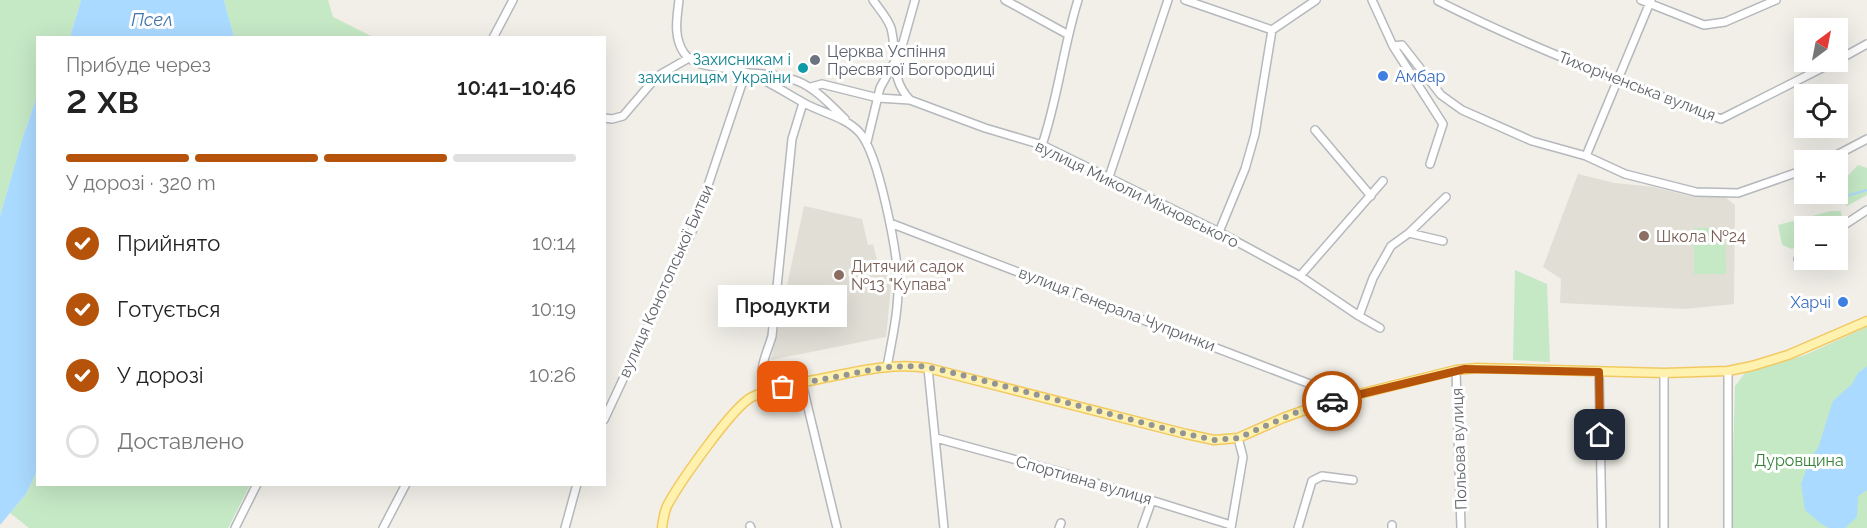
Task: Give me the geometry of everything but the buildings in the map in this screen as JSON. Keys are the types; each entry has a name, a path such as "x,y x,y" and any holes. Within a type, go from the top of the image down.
{"main road":[{"path":"662,528 667,505 692,466 742,404 750,398 802,383 886,367 928,368 1201,438 1221,440 1238,438 1307,409 1456,370 1476,368 1664,373 1728,371 1788,355 1867,321"}],"street":[{"path":"494,36 513,0"},
{"path":"679,0 677,36 679,44 689,58 707,65 793,78 811,87 867,142 877,167 890,223 898,281 896,315 886,367"},
{"path":"873,0 887,19 891,29 894,62 901,91 910,100"},
{"path":"867,142 884,80 906,37 915,0"},
{"path":"1005,0 1067,34"},
{"path":"1042,145 1050,120 1067,34 1078,0"},
{"path":"1109,177 1168,0"},
{"path":"1185,0 1272,30"},
{"path":"1219,232 1245,169 1255,135 1272,30 1316,0"},
{"path":"1372,0 1394,46 1443,124 1430,164"},
{"path":"1641,0 1704,25 1725,22 1776,0"},
{"name":"Тихоріченська вулиця","path":"1438,1 1496,30 1617,80 1721,119 1814,72"},
{"path":"1586,156 1650,2"},
{"name":"Тихоріченська вулиця","path":"1848,54 1867,44"},
{"path":"1394,46 1402,45 1441,95 1462,110 1532,141 1586,156 1625,174 1696,192 1738,194 1794,174"},
{"path":"606,118 623,116 660,74 689,58"},
{"path":"746,72 803,103 849,123"},
{"name":"вулиця Конотопської Битви","path":"606,416 694,227 746,72"},
{"name":"вулиця Миколи Міхновського","path":"811,87 822,84 878,98 910,100 985,128 1042,145 1219,232 1300,276 1380,328"},
{"path":"765,392 761,365 772,336 792,139 803,103"},
{"path":"1314,130 1371,196"},
{"path":"1845,150 1867,138"},
{"path":"1300,276 1383,181"},
{"path":"1359,316 1373,278 1391,246 1409,233 1446,198"},
{"path":"1848,222 1867,210"},
{"name":"вулиця Генерала Чупринки","path":"890,223 1134,315 1331,392 1342,399"},
{"path":"1409,233 1443,241"},
{"path":"928,368 944,528"},
{"name":"Польова вулиця","path":"1456,370 1461,528"},
{"path":"1728,371 1728,528"},
{"path":"1599,372 1602,528"},
{"path":"1664,373 1664,528"},
{"path":"802,383 837,528"},
{"name":"Спортивна вулиця","path":"936,438 1057,471 1231,527"},
{"path":"1231,527 1243,457 1238,438"},
{"path":"1299,528 1312,481 1322,476 1353,480"},
{"path":"235,528 256,486"},
{"path":"384,528 405,486"},
{"path":"565,528 576,486"},
{"path":"1142,528 1152,500"}],"shaded area":[{"name":"Школа №24","path":"1578,174 1615,183 1654,187 1690,196 1725,197 1735,205 1734,304 1685,309 1560,303 1561,279 1543,267"},
{"name":"Дитячий садок №13 \"Купава\"","path":"804,206 862,219 868,245 873,244 878,264 887,263 891,286 886,337 771,360"}],"green space":[{"path":"0,0 81,0 70,36 36,36 36,99 0,216"},
{"path":"224,0 328,0 333,17 371,36 234,36"},
{"path":"1858,165 1867,168 1867,195 1847,206 1846,204 1848,204 1848,176"},
{"path":"1841,211 1842,216 1812,216"},
{"path":"1794,221 1794,248 1782,245 1778,225"},
{"path":"1694,228 1725,228 1726,274 1694,274"},
{"path":"1515,270 1547,284 1550,362 1513,360"},
{"name":"Дуровщина","path":"1867,327 1867,528 1731,528 1735,386 1745,373 1805,355"},
{"path":"36,473 36,486 249,486 228,528 29,528 10,513 26,494"}],"water":[{"name":"Псел","path":"81,0 224,0 234,36 70,36"},
{"path":"36,99 36,473 26,494 0,525 0,216"},
{"path":"1867,366 1867,490 1858,496 1857,517 1845,528 1829,528 1805,510 1801,484 1810,459 1818,448 1833,401"}],"waterway":[{"path":"1848,196 1867,190"}],"way so far":[{"path":"783,387 886,367 920,366 1214,440 1238,438 1295,413 1332,401"}],"place":[{"name":"Церква Успіння Пресвятої Богородиці","path":"815,60"},
{"name":"Захисникам і захисницям України","path":"803,68"},
{"name":"Амбар","path":"1383,76"},
{"name":"Школа №24","path":"1644,236"},
{"name":"Дитячий садок №13 \"Купава\"","path":"839,275"},
{"name":"Харчі","path":"1843,302"},
{"name":"Продукти","path":"783,387"}],"route":[{"path":"1332,401 1465,369 1599,372 1600,435"}]}
